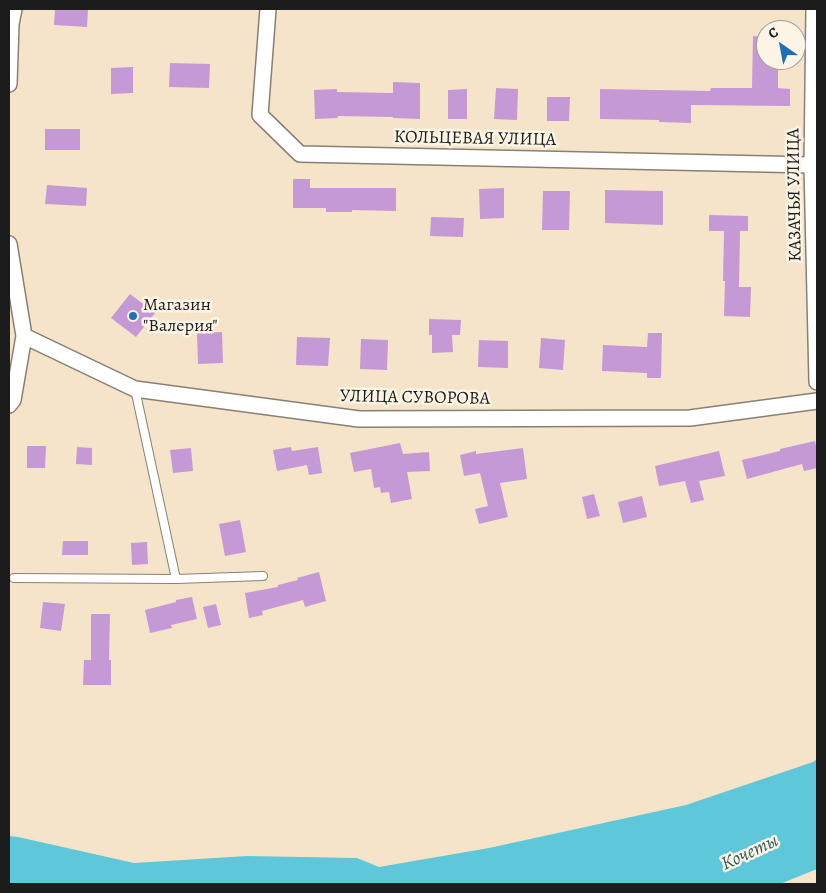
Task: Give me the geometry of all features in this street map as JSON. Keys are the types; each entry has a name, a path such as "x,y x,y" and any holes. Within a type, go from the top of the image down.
{"street":[{"path":"9,84 11,24 14,9"},
{"name":"КОЛЬЦЕВАЯ УЛИЦА","path":"268,9 260,115 300,154 812,165"},
{"name":"КАЗАЧЬЯ УЛИЦА","path":"814,9 812,165 817,382"},
{"path":"9,244 24,336 13,400 9,405"},
{"name":"УЛИЦА СУВОРОВА","path":"24,336 135,389 359,420 690,418 817,401"}],"lane":[{"path":"135,389 176,579"},
{"path":"14,578 176,579 263,576"}],"water":[{"name":"Кочеты","path":"817,759 817,869 780,884 9,884 9,836 134,863 247,856 357,858 379,867 489,848 686,805 813,762"}],"building":[{"path":"55,9 88,9 87,27 54,25"},
{"path":"753,36 756,36 756,70 778,70 778,88 790,89 790,106 691,105 691,123 659,122 659,120 600,119 600,89 710,91 711,88 752,88"},
{"path":"170,63 210,64 209,88 169,87"},
{"path":"133,67 133,93 111,94 111,68"},
{"path":"393,82 420,83 420,119 338,116 338,118 315,119 314,90 337,89 337,92 393,93"},
{"path":"496,88 518,89 517,120 494,119"},
{"path":"467,89 467,119 448,119 448,90"},
{"path":"547,97 570,97 569,121 547,121"},
{"path":"45,129 80,129 80,150 45,150"},
{"path":"293,179 310,179 310,188 396,188 396,211 352,210 352,212 326,212 326,208 293,208"},
{"path":"47,185 87,188 86,206 45,204"},
{"path":"504,188 504,218 480,219 479,189"},
{"path":"605,190 663,191 663,225 605,223"},
{"path":"543,191 570,191 569,230 542,230"},
{"path":"709,215 748,216 748,231 740,231 739,287 751,287 750,317 724,316 724,231 709,231"},
{"path":"431,217 464,218 463,237 430,236"},
{"name":"Магазин \"Валерия\"","path":"130,294 155,313 136,337 111,318"},
{"path":"429,319 461,320 460,335 452,335 453,352 432,353 432,335 429,335"},
{"path":"222,332 223,363 198,364 197,333"},
{"path":"648,333 662,333 661,378 647,378 647,373 602,371 603,345 647,347"},
{"path":"297,337 330,338 328,366 296,365"},
{"path":"541,338 565,340 563,370 539,368"},
{"path":"361,339 388,340 387,370 360,369"},
{"path":"479,340 508,341 508,368 478,367"},
{"path":"815,441 817,468 804,471 802,464 747,479 742,460"},
{"path":"400,443 403,454 429,452 430,471 407,472 412,499 391,503 389,492 381,493 380,487 374,488 371,469 354,472 350,453"},
{"path":"27,446 46,446 45,468 27,468"},
{"path":"77,447 92,448 92,465 76,464"},
{"path":"291,447 292,451 318,447 322,473 309,475 307,465 277,471 273,450"},
{"path":"191,448 193,471 173,473 170,450"},
{"path":"523,448 527,479 500,483 508,517 479,524 475,509 488,506 480,473 464,476 460,455 476,451 476,454"},
{"path":"719,451 725,476 699,481 704,500 691,503 685,481 659,486 655,466"},
{"path":"594,494 600,516 587,519 582,497"},
{"path":"642,496 647,517 623,523 618,502"},
{"path":"240,520 246,552 225,556 219,524"},
{"path":"63,541 88,541 88,555 62,555"},
{"path":"147,542 148,564 132,565 131,543"},
{"path":"319,572 326,601 305,607 303,600 262,611 263,615 249,618 245,593 278,587 278,585 298,580 297,578"},
{"path":"192,597 197,619 171,625 172,628 150,633 145,610"},
{"path":"43,602 65,604 61,631 40,628"},
{"path":"216,604 221,625 208,628 203,607"},
{"path":"91,614 110,614 109,660 111,660 111,685 83,685 84,660 91,660"}],"place":[{"name":"Магазин \"Валерия\"","path":"133,316"}]}
